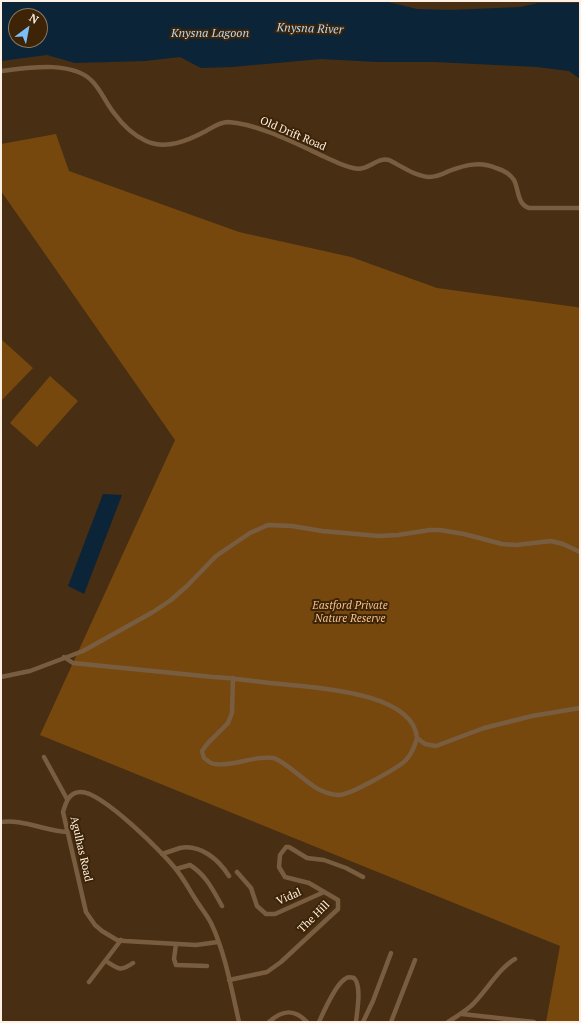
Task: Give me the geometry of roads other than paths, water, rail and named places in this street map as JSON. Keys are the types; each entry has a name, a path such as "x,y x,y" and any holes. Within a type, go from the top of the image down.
{"street":[{"name":"Old Drift Road","path":"1,71 24,68 54,67 71,70 84,75 91,80 111,109 126,127 144,140 161,145 181,142 220,123 229,122 251,126 344,165 358,169 363,169 384,159 422,176 430,177 470,164 487,165 496,168 514,180 520,200 525,207 580,208"},
{"path":"1,677 30,672 64,657 83,651 153,612 171,600 187,586 216,556 250,533 268,525 292,526 322,531 379,536 440,530 464,534 502,544 516,545 551,541 563,544 580,552"},
{"path":"64,657 74,663 233,678 334,690 370,697 393,707 406,717 416,728 418,738 413,750 406,760 359,788 340,795 328,793 316,788 274,758 214,764 204,758 202,751 228,723 232,713 233,678"},
{"path":"418,738 425,744 436,746 484,728 532,716 580,708"},
{"path":"44,757 68,799 76,792 83,792 94,796 117,811 176,869 211,923 229,980 239,1022"},
{"name":"Agulhas Road","path":"68,799 63,812 67,832 86,912 95,925 102,931 121,940 196,945 218,942"},
{"path":"1,822 16,822 52,831 67,832"},
{"name":"The Hill","path":"229,980 267,972 281,962 338,910 338,900 309,883 285,877 279,867 280,855 286,847 289,847 307,858 324,860 346,868 363,877"},
{"path":"162,854 180,848 196,849 206,854 222,866 229,876"},
{"path":"176,869 190,865 197,870 211,885 222,906"},
{"name":"Vidal","path":"237,872 252,888 257,906 266,914 275,914 324,892"},
{"path":"89,982 121,940"},
{"path":"176,944 174,959 176,965 207,966"},
{"path":"364,1022 391,953"},
{"path":"448,1022 462,1014 471,1006 515,959"},
{"path":"391,1022 400,1003 415,960"},
{"path":"106,961 121,969 126,968 133,963"},
{"path":"319,1022 340,983 350,976 354,978 358,984 356,1022"},
{"path":"269,1022 276,1016 286,1012 300,1015 307,1022"},
{"path":"462,1014 534,1022"}],"water":[{"name":"Knysna Lagoon","path":"1,1 384,1 417,9 451,10 520,7 538,3 580,3 580,79 569,71 537,67 434,62 377,62 321,59 232,67 201,68 180,57 145,61 75,63 47,55 1,61"},
{"path":"103,494 122,495 84,594 68,586"}],"water label":[{"name":"Knysna River","path":"310,29"}],"park label":[{"name":"Eastford Private Nature Reserve","path":"350,612"}]}
